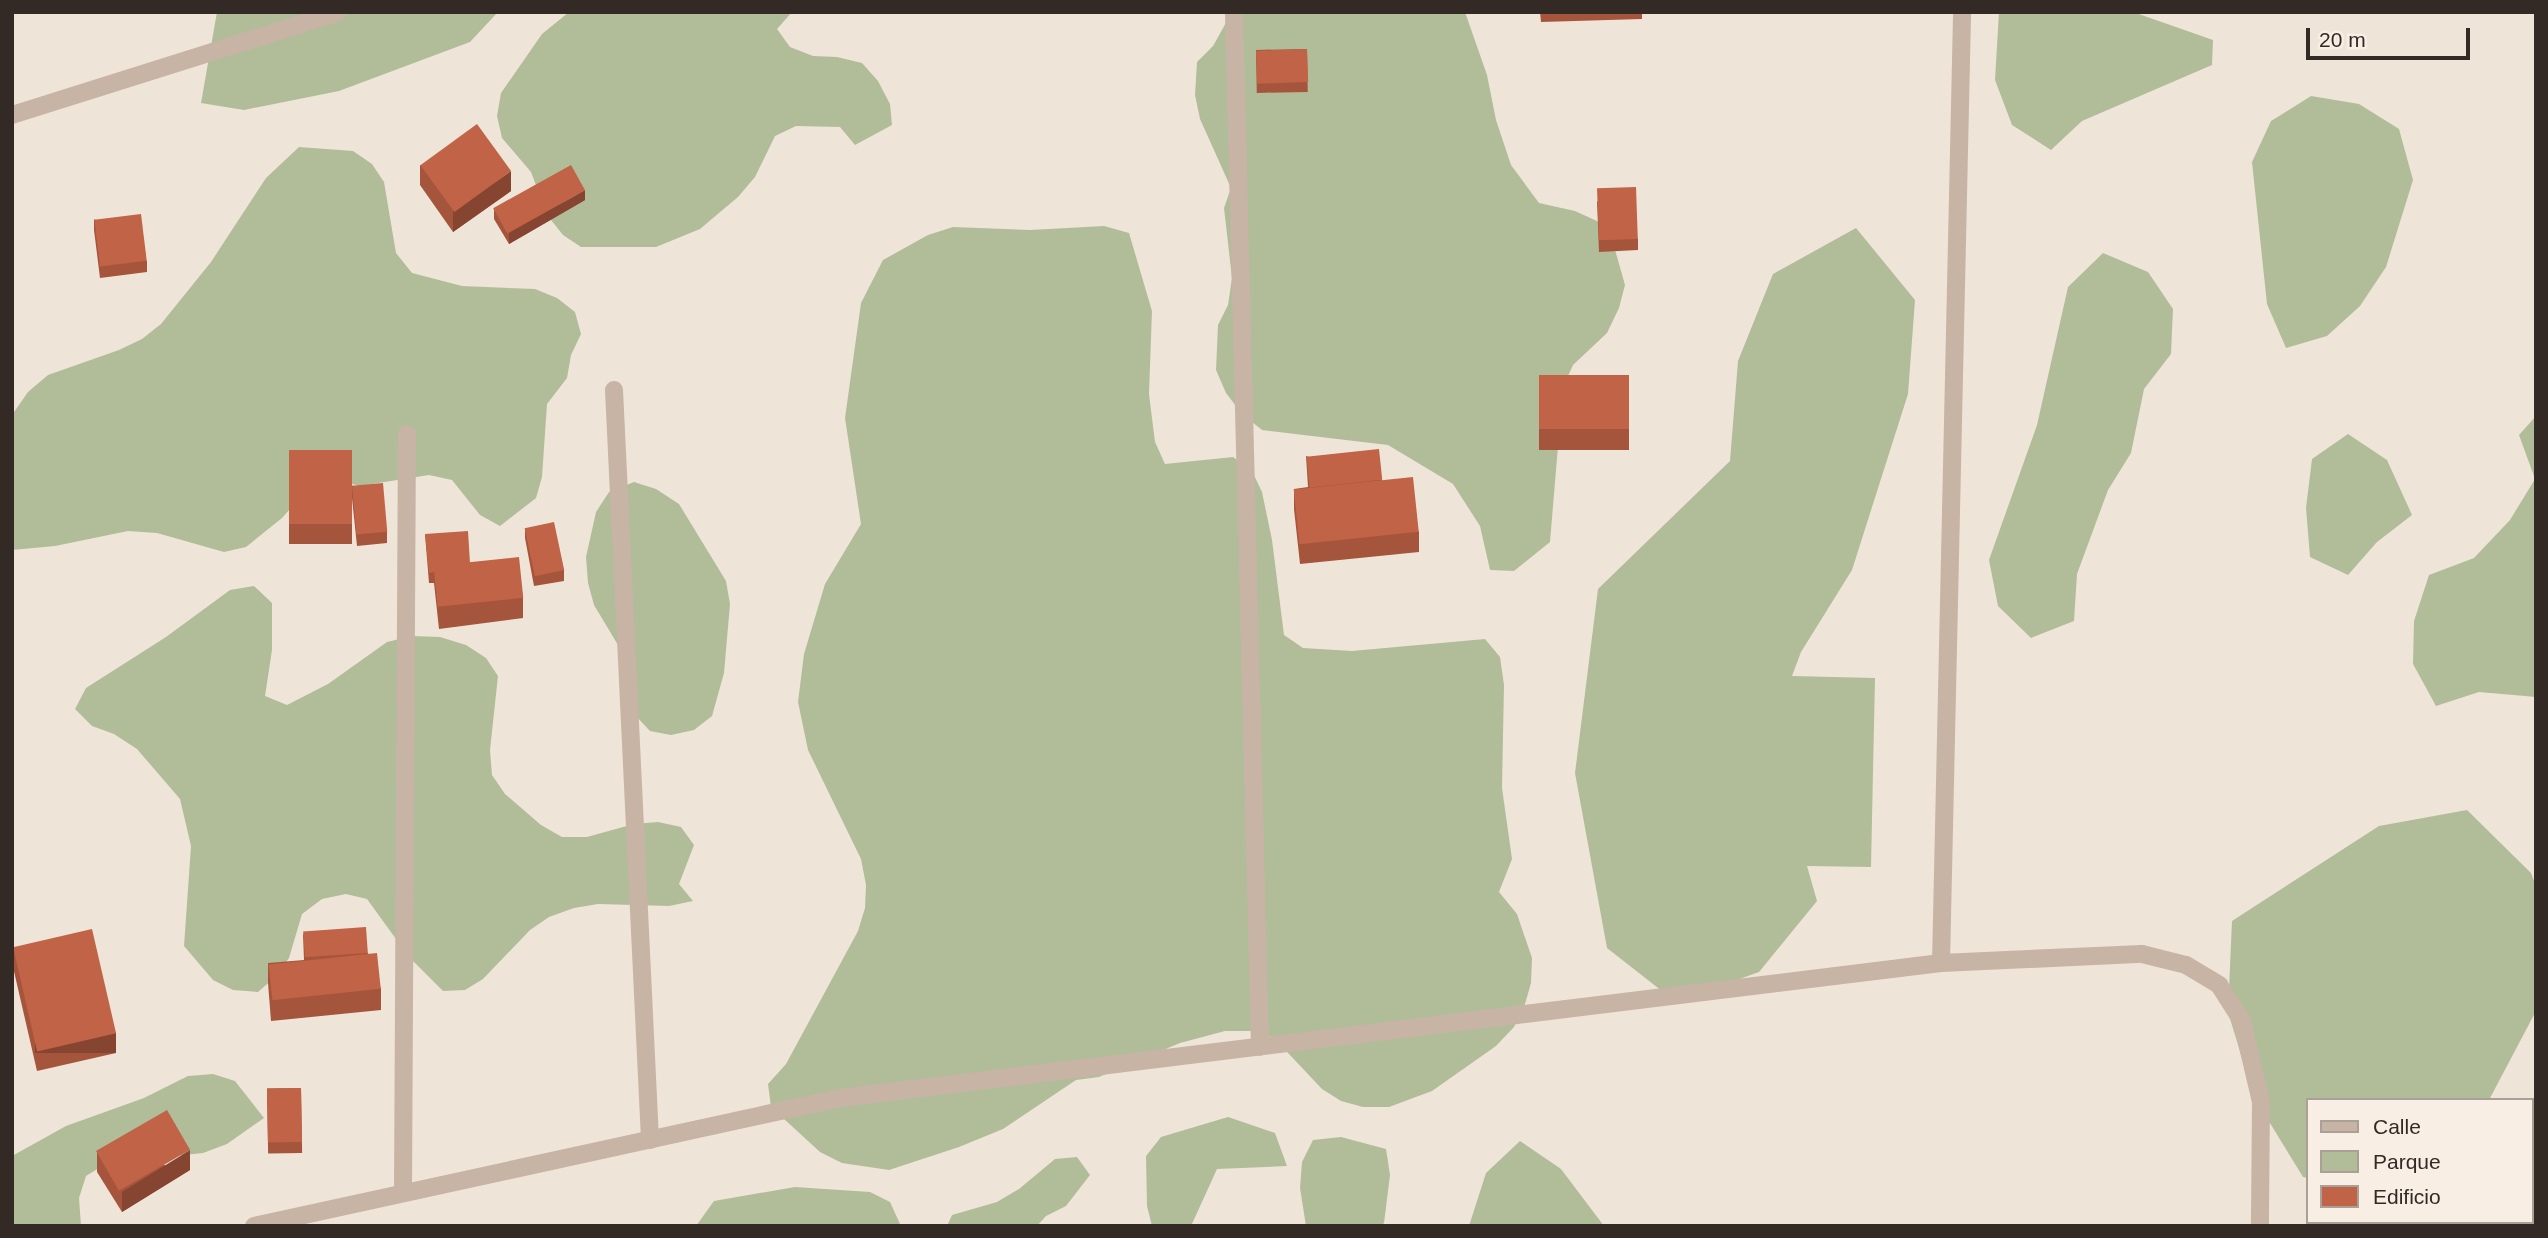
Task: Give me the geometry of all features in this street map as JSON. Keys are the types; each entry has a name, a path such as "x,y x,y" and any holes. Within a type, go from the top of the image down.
{"street":[{"path":"12,115 338,12"},
{"path":"1234,12 1260,1047"},
{"path":"1941,963 1962,12"},
{"path":"614,390 650,1140"},
{"path":"402,1192 407,434"},
{"path":"257,1225 840,1098 1941,963 2142,954 2186,965 2218,985 2242,1021 2261,1102 2260,1226"}],"green space":[{"path":"217,12 498,12 470,42 339,91 244,110 201,103"},
{"path":"569,12 792,12 777,29 790,47 813,56 837,57 862,63 878,81 890,104 892,125 855,145 840,127 796,126 775,136 755,177 738,197 700,229 656,247 581,247 563,235 547,215 531,172 502,138 497,116 501,93 542,34"},
{"path":"1232,12 1465,12 1487,75 1496,120 1511,165 1539,203 1575,211 1599,222 1612,239 1625,285 1619,308 1607,333 1573,365 1563,387 1550,542 1514,571 1490,570 1480,526 1453,484 1388,445 1262,430 1242,414 1226,393 1216,370 1218,325 1228,305 1232,278 1224,208 1231,188 1200,119 1195,95 1197,62 1213,46"},
{"path":"1999,12 2133,12 2213,40 2212,65 2082,121 2051,150 2012,125 1995,80"},
{"path":"2311,96 2359,104 2399,129 2413,180 2386,267 2360,306 2327,336 2286,348 2267,304 2252,162 2271,121"},
{"path":"299,147 353,151 372,164 384,182 396,253 412,273 462,286 535,289 557,298 575,312 581,334 571,355 567,378 547,404 542,477 536,498 500,526 480,515 452,480 429,475 359,486 336,479 315,481 282,518 246,547 224,552 157,533 128,531 55,546 12,550 12,415 28,392 48,375 119,350 142,339 161,324 211,262 266,178"},
{"path":"1104,226 1129,233 1152,311 1149,394 1155,442 1165,464 1233,457 1252,471 1262,492 1272,540 1284,635 1303,648 1352,651 1485,639 1500,657 1504,685 1502,788 1512,859 1499,892 1517,914 1532,958 1531,983 1514,1027 1496,1046 1432,1091 1389,1107 1363,1107 1341,1101 1322,1089 1273,1037 1251,1031 1225,1031 1180,1043 1099,1077 1076,1080 1003,1129 959,1147 889,1170 842,1163 820,1152 771,1107 768,1084 786,1064 858,931 865,908 866,885 861,859 808,750 798,702 804,654 825,584 861,524 845,418 861,303 883,260 928,235 953,227 1030,230"},
{"path":"1856,228 1915,300 1908,394 1852,570 1801,652 1792,676 1875,678 1871,867 1807,866 1817,901 1759,972 1676,1002 1607,948 1575,773 1598,589 1730,461 1738,361 1773,274"},
{"path":"2103,253 2148,272 2173,309 2171,354 2144,389 2131,453 2108,490 2077,574 2074,621 2031,638 1998,606 1989,560 2037,425 2068,287"},
{"path":"2536,416 2536,697 2479,692 2436,706 2413,664 2414,621 2429,575 2474,558 2510,520 2535,479 2519,435"},
{"path":"2348,434 2387,460 2412,515 2377,542 2348,575 2310,557 2306,508 2312,459"},
{"path":"634,482 656,489 679,504 726,581 730,604 724,673 712,716 694,730 671,735 650,731 634,714 618,645 594,605 588,583 586,557 596,512 609,492"},
{"path":"254,586 272,603 272,650 265,696 287,705 328,684 387,642 412,636 440,637 466,645 486,658 498,676 490,750 492,775 505,794 541,825 562,837 587,837 634,824 658,822 681,827 694,845 679,884 693,901 669,906 598,904 574,908 549,917 530,930 483,979 465,990 443,991 409,957 367,899 346,894 322,899 302,914 289,958 274,978 258,992 233,990 213,980 184,946 191,846 180,799 137,749 114,734 92,726 75,709 86,688 166,637 230,590"},
{"path":"2467,810 2531,873 2536,886 2536,1011 2490,1098 2306,1098 2306,1178 2303,1177 2254,1097 2228,1012 2232,921 2379,826"},
{"path":"213,1074 235,1081 264,1118 227,1144 203,1153 107,1163 86,1176 79,1198 81,1226 12,1226 12,1156 66,1126 144,1098 188,1076"},
{"path":"1228,1117 1275,1133 1287,1166 1217,1169 1191,1226 1152,1226 1147,1206 1146,1156 1161,1137"},
{"path":"1341,1137 1386,1149 1390,1175 1384,1223 1381,1226 1306,1226 1300,1188 1302,1162 1313,1140"},
{"path":"1520,1141 1561,1169 1604,1226 1469,1226 1486,1173"},
{"path":"1077,1157 1090,1175 1066,1206 1046,1216 1037,1226 947,1226 952,1215 997,1202 1019,1189 1055,1159"},
{"path":"795,1187 870,1192 890,1202 901,1226 696,1226 714,1201"}],"building":[{"path":"1307,49 1308,82 1257,84 1256,51"},
{"path":"477,124 511,171 454,212 420,165"},
{"path":"571,165 585,190 507,234 493,208"},
{"path":"1636,187 1638,239 1599,240 1597,188"},
{"path":"141,214 147,261 100,266 94,220"},
{"path":"1539,375 1629,375 1629,429 1539,429"},
{"path":"1379,449 1382,480 1310,487 1306,457"},
{"path":"289,450 352,450 352,524 289,524"},
{"path":"1413,477 1419,532 1299,544 1294,490"},
{"path":"383,483 387,532 356,535 352,486"},
{"path":"554,522 564,570 535,576 525,528"},
{"path":"468,531 470,563 434,568 434,572 429,573 425,534"},
{"path":"519,557 523,598 438,607 433,566"},
{"path":"366,927 368,953 305,957 303,931"},
{"path":"92,929 116,1033 37,1051 13,947"},
{"path":"377,953 381,989 272,1000 269,964"},
{"path":"301,1088 302,1142 268,1143 267,1089"},
{"path":"167,1110 190,1150 119,1191 96,1151"}]}
